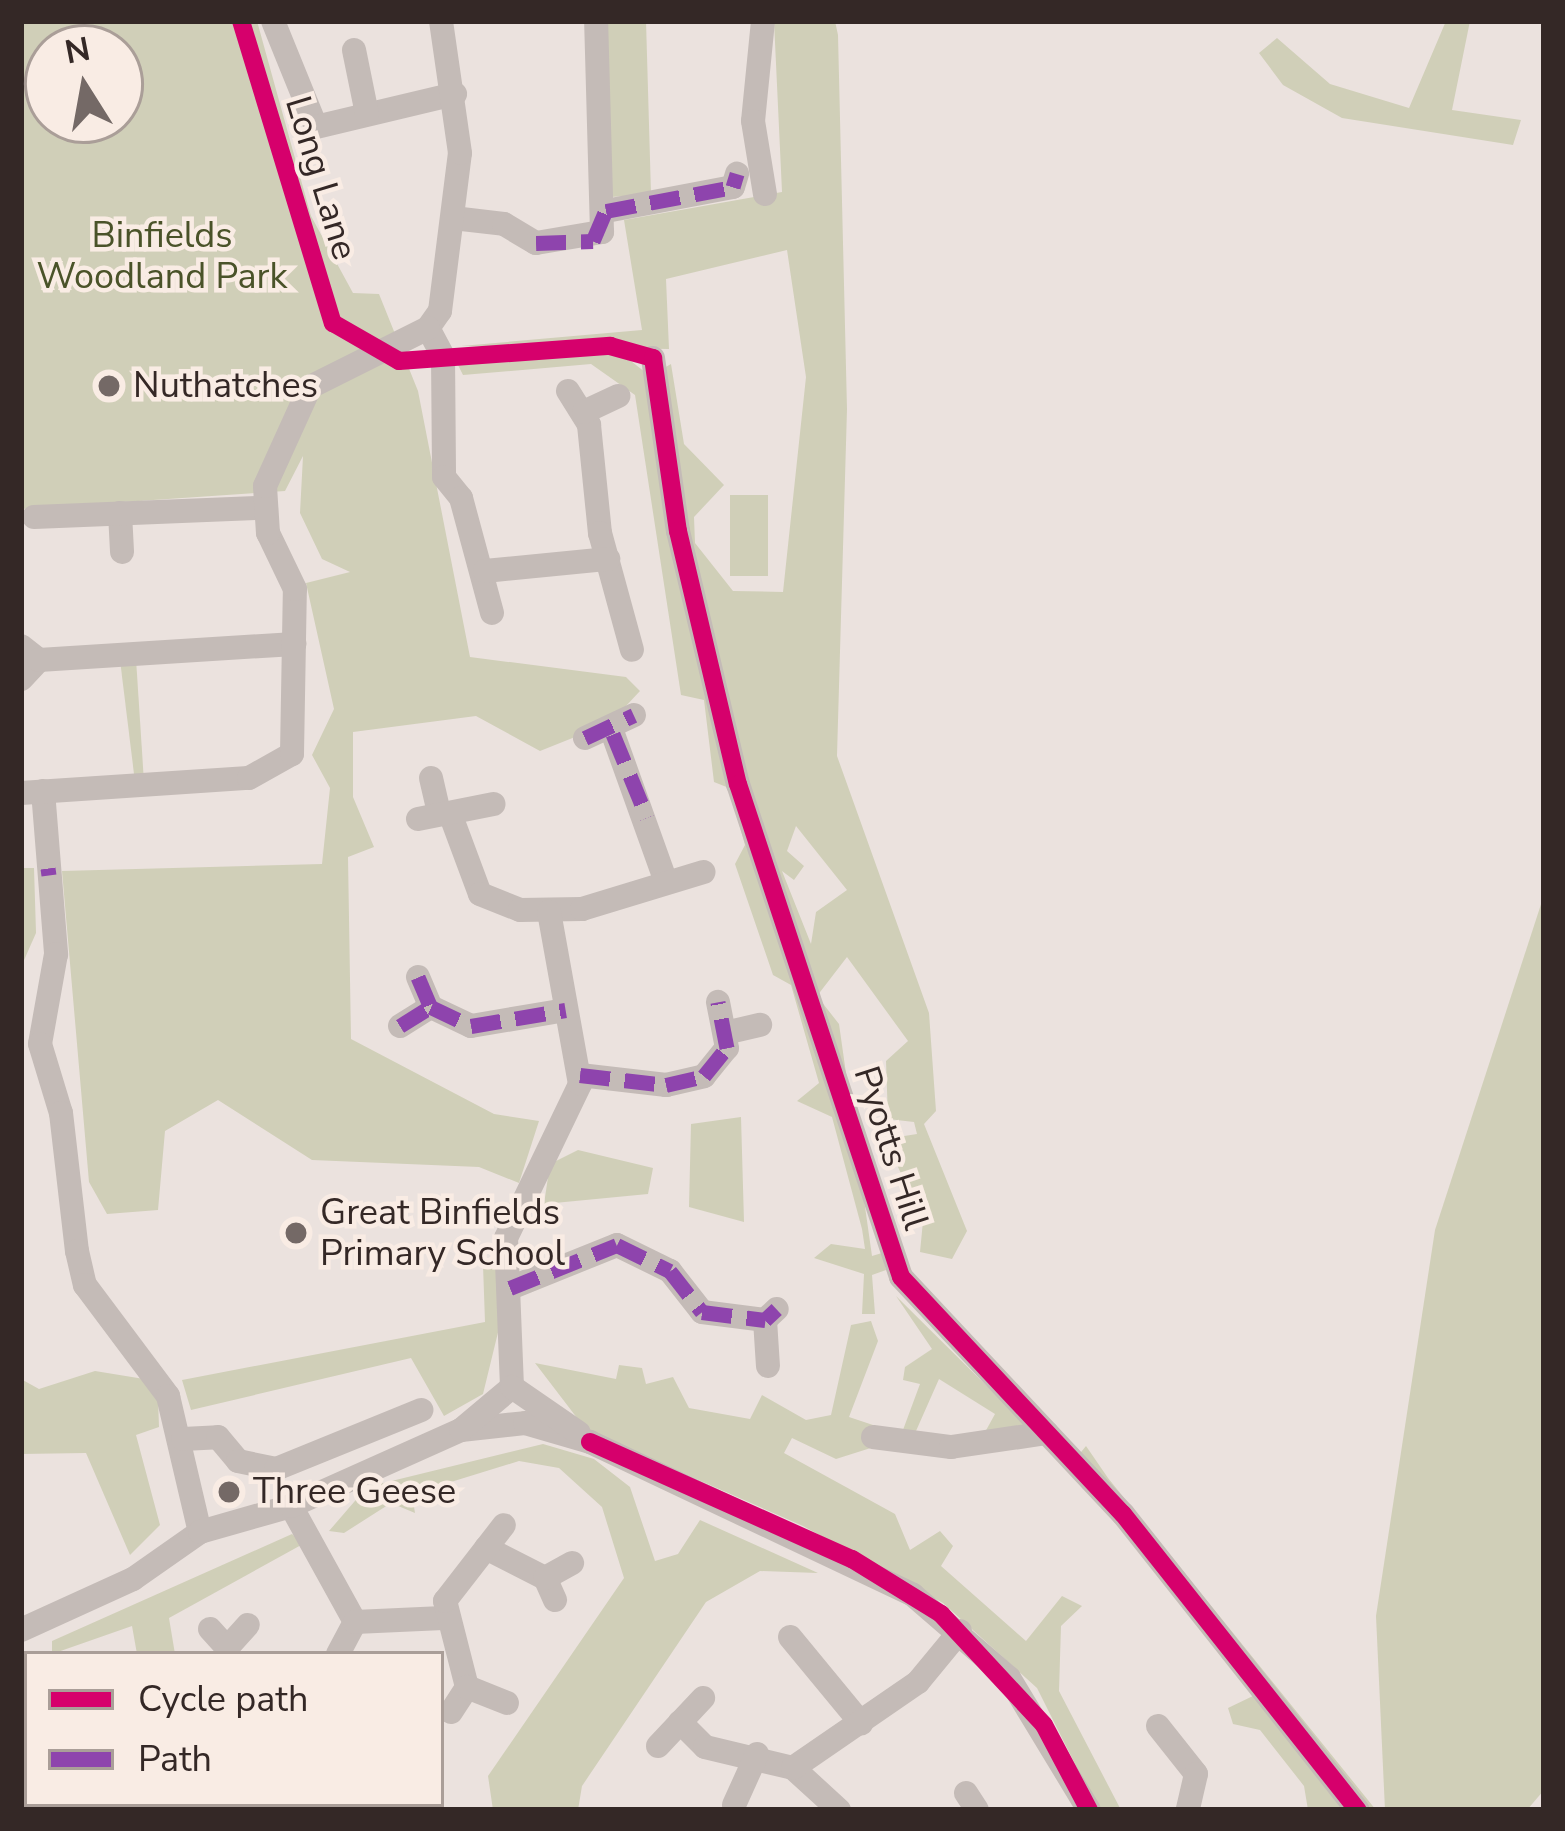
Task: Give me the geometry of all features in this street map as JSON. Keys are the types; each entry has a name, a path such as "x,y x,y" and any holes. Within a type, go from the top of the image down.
{"street":[{"path":"273,21 316,127 455,94"},
{"path":"441,21 455,94 453,218 428,328 443,356 444,477 485,571 493,613"},
{"path":"453,218 504,224 536,243 593,241 606,211 596,21"},
{"path":"606,211 733,187 747,179 763,21"},
{"path":"354,50 367,114"},
{"path":"200,1532 183,1439 168,1396 85,1285 77,1251 61,1113 40,1044 56,954 48,872 32,792 276,768 298,736 296,589 261,508 310,387 428,328"},
{"name":"Pyotts Hill","path":"652,358 678,531 738,784 887,1244 957,1349 1047,1433 1358,1810"},
{"path":"568,391 584,412 608,559 632,650"},
{"path":"584,412 619,396"},
{"path":"34,517 261,508"},
{"path":"120,513 122,552"},
{"path":"485,571 608,559"},
{"path":"27,662 294,644"},
{"path":"585,738 613,734 634,715"},
{"path":"613,734 666,882"},
{"path":"431,778 436,816 480,894 549,912 704,872"},
{"path":"436,816 494,804"},
{"path":"516,1397 510,1288 515,1207 580,1075 549,912"},
{"path":"418,977 431,1007 488,1028 566,1010"},
{"path":"580,1075 692,1082 716,1064 730,1032 718,1001"},
{"path":"400,1026 431,1007"},
{"path":"730,1032 760,1025"},
{"path":"510,1288 552,1276 585,1249 634,1248 702,1312 771,1314 768,1366"},
{"path":"23,1629 134,1579 200,1532 290,1506 461,1430 516,1397"},
{"path":"516,1397 590,1442 852,1559 959,1631 1044,1725 1089,1810"},
{"path":"183,1439 218,1437 238,1461 276,1469 421,1410"},
{"path":"873,1437 951,1447 1047,1433"},
{"path":"290,1506 355,1622"},
{"path":"443,1618 504,1525"},
{"path":"485,1548 550,1589 572,1563"},
{"path":"355,1622 443,1618"},
{"path":"443,1618 467,1687 507,1703"},
{"path":"340,1651 355,1622"},
{"path":"221,1644 248,1624"},
{"path":"793,1768 918,1682 959,1631"},
{"path":"790,1636 861,1724"},
{"path":"451,1712 467,1687"},
{"path":"658,1746 703,1699"},
{"path":"680,1721 705,1747 758,1754 793,1768 839,1810"},
{"path":"1158,1726 1196,1774 1188,1810"},
{"path":"734,1805 758,1754"}],"green space":[{"name":"Binfields Woodland Park","path":"21,21 257,21 311,216 353,293 379,294 418,391 470,657 626,677 640,691 610,723 540,751 476,716 353,732 353,797 374,847 348,857 351,1039 494,1114 539,1121 519,1183 479,1167 312,1160 218,1100 165,1131 158,1210 107,1214 89,1182 62,871 322,864 330,788 312,755 334,709 306,583 350,572 322,559 300,513 303,456 285,491 21,509"},
{"path":"602,21 646,21 651,194 611,197"},
{"path":"774,21 835,21 847,409 837,756 929,1013 936,1111 924,1124 967,1231 952,1259 920,1252 923,1221 885,1139 917,1134 914,1122 888,1119 886,1061 908,1041 847,957 817,996 839,1024 872,1256 882,1253 886,1270 872,1275 875,1314 862,1314 864,1274 814,1258 831,1244 865,1249 862,1229 832,1117 797,1101 819,1083 791,985 773,975 735,864 745,845 729,788 714,782 704,700 681,695 635,395 591,364 463,375 457,363 622,354 650,376 671,364 684,444 724,485 694,517 695,543 733,591 783,592 806,377 787,250 666,279 669,349 461,346 642,330 624,220 782,192","holes":["796,826 847,890 816,912 811,944 782,871 794,880 804,866 787,851"]},
{"path":"1446,21 1470,21 1452,110 1521,120 1513,145 1342,118 1283,85 1259,53 1277,38 1330,84 1409,108"},
{"path":"730,495 768,495 768,576 730,576"},
{"path":"136,659 144,782 135,782 120,660"},
{"path":"21,868 34,868 36,933 21,967"},
{"path":"1544,895 1544,1790 1527,1810 1385,1810 1376,1616 1435,1230"},
{"path":"741,1117 744,1222 689,1207 691,1124"},
{"path":"578,1150 653,1168 648,1194 544,1204 550,1164"},
{"path":"496,1262 502,1316 483,1394 444,1416 411,1358 191,1410 182,1380 485,1322 483,1265"},
{"path":"896,1296 1021,1420 1028,1434 984,1434 995,1414 939,1379 912,1440 900,1438 920,1384 903,1380 905,1367 932,1349"},
{"path":"871,1321 878,1341 849,1417 885,1429 877,1446 836,1459 792,1438 784,1453 895,1514 910,1550 940,1531 953,1546 941,1566 1026,1641 1062,1596 1082,1606 1061,1626 1059,1691 1121,1810 1098,1810 1037,1688 943,1603 803,1526 587,1431 535,1363 616,1379 619,1365 642,1368 646,1384 673,1377 689,1408 750,1419 762,1395 806,1420 831,1415 851,1325"},
{"path":"95,1371 144,1379 158,1399 159,1427 136,1435 160,1525 130,1555 86,1453 21,1454 21,1379 39,1389"},
{"path":"543,1444 594,1459 630,1487 655,1561 678,1554 700,1520 818,1573 760,1571 706,1602 582,1786 578,1810 493,1810 488,1776 624,1578 602,1507 559,1468 519,1461 412,1494 415,1513 391,1503 344,1533 329,1531 367,1487"},
{"path":"1086,1446 1376,1810 1308,1810 1304,1786 1260,1730 1233,1724 1228,1708 1255,1695 1150,1566 1077,1457"},
{"path":"292,1534 303,1544 169,1618 174,1651 136,1651 132,1626 61,1651 52,1651 52,1641"}],"marked path":[{"path":"536,243 593,241 606,211 733,187 737,174"},
{"path":"585,738 634,715"},
{"path":"613,734 647,817"},
{"path":"48,868 49,875"},
{"path":"418,977 431,1007 471,1026 566,1010"},
{"path":"580,1075 666,1085 704,1076 727,1048 718,1002"},
{"path":"400,1026 431,1007"},
{"path":"510,1288 617,1245 670,1271 702,1312 765,1320 777,1309"}],"cycle path":[{"name":"Long Lane","path":"241,21 333,323 399,361 610,346 653,358 678,531 738,784 901,1277 1123,1514 1358,1810"},
{"path":"590,1442 852,1559 941,1614 1044,1725 1089,1810"}],"place":[{"name":"Nuthatches","path":"109,386"},
{"name":"Great Binfields Primary School","path":"296,1233"},
{"name":"Three Geese","path":"229,1492"}]}
